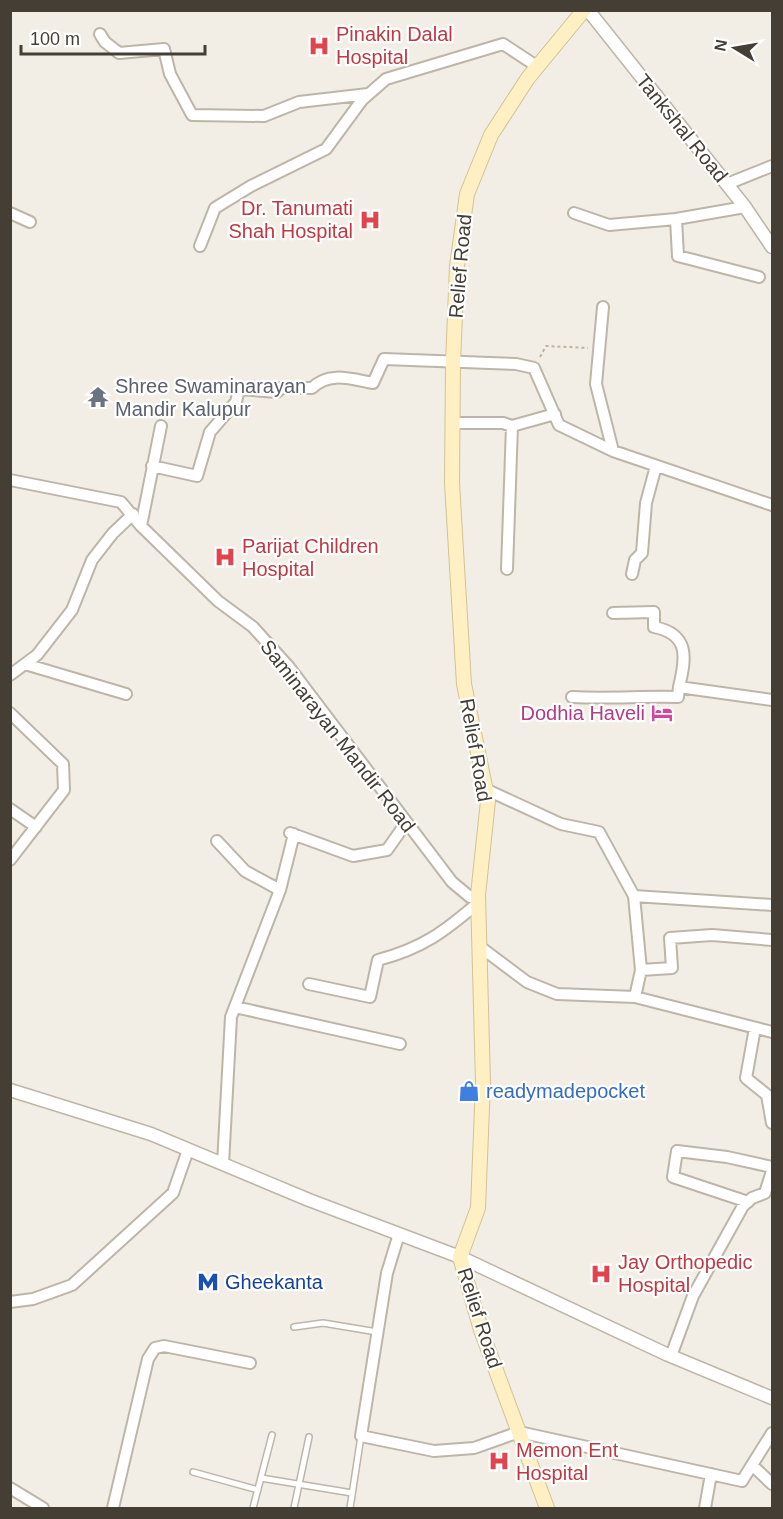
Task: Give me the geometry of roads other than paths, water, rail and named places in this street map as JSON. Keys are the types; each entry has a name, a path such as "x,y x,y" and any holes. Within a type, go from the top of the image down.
{"main road":[{"name":"Relief Road","path":"548,1509 481,1330 460,1257 478,1208 483,1083 478,898 488,801 464,684 452,483 453,363 457,266 467,194 491,135 538,67 586,10"}],"street":[{"name":"Tankshal Road","path":"586,10 727,184 772,247"},
{"path":"100,34 105,42 119,53 164,48 170,74 192,115 264,116 299,102 369,94"},
{"path":"200,246 215,208 251,186 326,149 369,94 386,79 503,44 538,67"},
{"path":"727,184 772,166"},
{"path":"574,213 609,225 676,219 745,207"},
{"path":"10,213 30,222"},
{"path":"676,219 678,256 759,277"},
{"path":"603,307 596,384 613,451"},
{"path":"152,466 197,476 210,432 236,402 239,389 278,392 281,388 312,388 321,379 341,377 373,383 384,359 432,359 453,363 516,364 534,368 559,425 613,451 772,505"},
{"path":"452,423 503,423 512,426 555,414"},
{"path":"141,526 161,426"},
{"path":"507,569 512,426"},
{"path":"632,574 635,560 642,553 646,503 656,466"},
{"name":"Saminarayan Mandir Road","path":"10,480 121,502 141,526 218,601 253,627 289,668 452,882 470,897 478,898"},
{"path":"10,675 37,655 72,610 92,560 113,533 133,514"},
{"path":"572,697 614,700 624,695 678,697 686,660 679,640 670,630 654,627 654,612 613,613"},
{"path":"25,664 126,694"},
{"path":"679,687 772,700"},
{"path":"10,713 63,764 64,790 10,860"},
{"path":"485,789 561,824 599,832 634,896 641,970 635,997"},
{"path":"10,809 36,827"},
{"path":"223,1164 231,1017 280,890 291,833 353,856 387,850 406,823"},
{"path":"218,841 245,871 280,890"},
{"path":"634,896 772,905"},
{"path":"309,984 370,997 378,960 410,951 446,931 478,898"},
{"path":"641,970 672,968 670,938 712,935 772,940"},
{"path":"479,946 527,982 557,994 635,997 772,1032"},
{"path":"235,1007 400,1044"},
{"path":"755,1028 746,1078 767,1095 772,1122"},
{"path":"10,1090 151,1134 460,1257 671,1356 772,1398"},
{"path":"10,1302 33,1299 72,1285 173,1193 188,1150"},
{"path":"671,1356 693,1296 743,1206 765,1193 772,1169 727,1157 676,1152 673,1177 748,1202"},
{"path":"399,1234 387,1273 362,1436 434,1451 474,1448 519,1432 742,1480 772,1433"},
{"path":"113,1509 148,1359 155,1348 164,1346 250,1363"},
{"path":"752,1465 772,1484"},
{"path":"705,1509 711,1474"},
{"path":"10,1488 43,1509"}],"lane":[{"path":"294,1327 323,1323 379,1332"},
{"path":"253,1509 272,1435"},
{"path":"350,1509 362,1436"},
{"path":"294,1509 309,1437"},
{"path":"193,1472 258,1490"},
{"path":"261,1478 352,1493"}],"place":[{"name":"Pinakin Dalal Hospital","path":"319,46"},
{"name":"Dr. Tanumati Shah Hospital","path":"370,220"},
{"name":"Shree Swaminarayan Mandir Kalupur","path":"98,397"},
{"name":"Parijat Children Hospital","path":"225,557"},
{"name":"Dodhia Haveli","path":"662,713"},
{"name":"readymadepocket","path":"469,1091"},
{"name":"Jay Orthopedic Hospital","path":"601,1274"},
{"name":"Gheekanta","path":"208,1282"},
{"name":"Memon Ent Hospital","path":"499,1461"}]}
